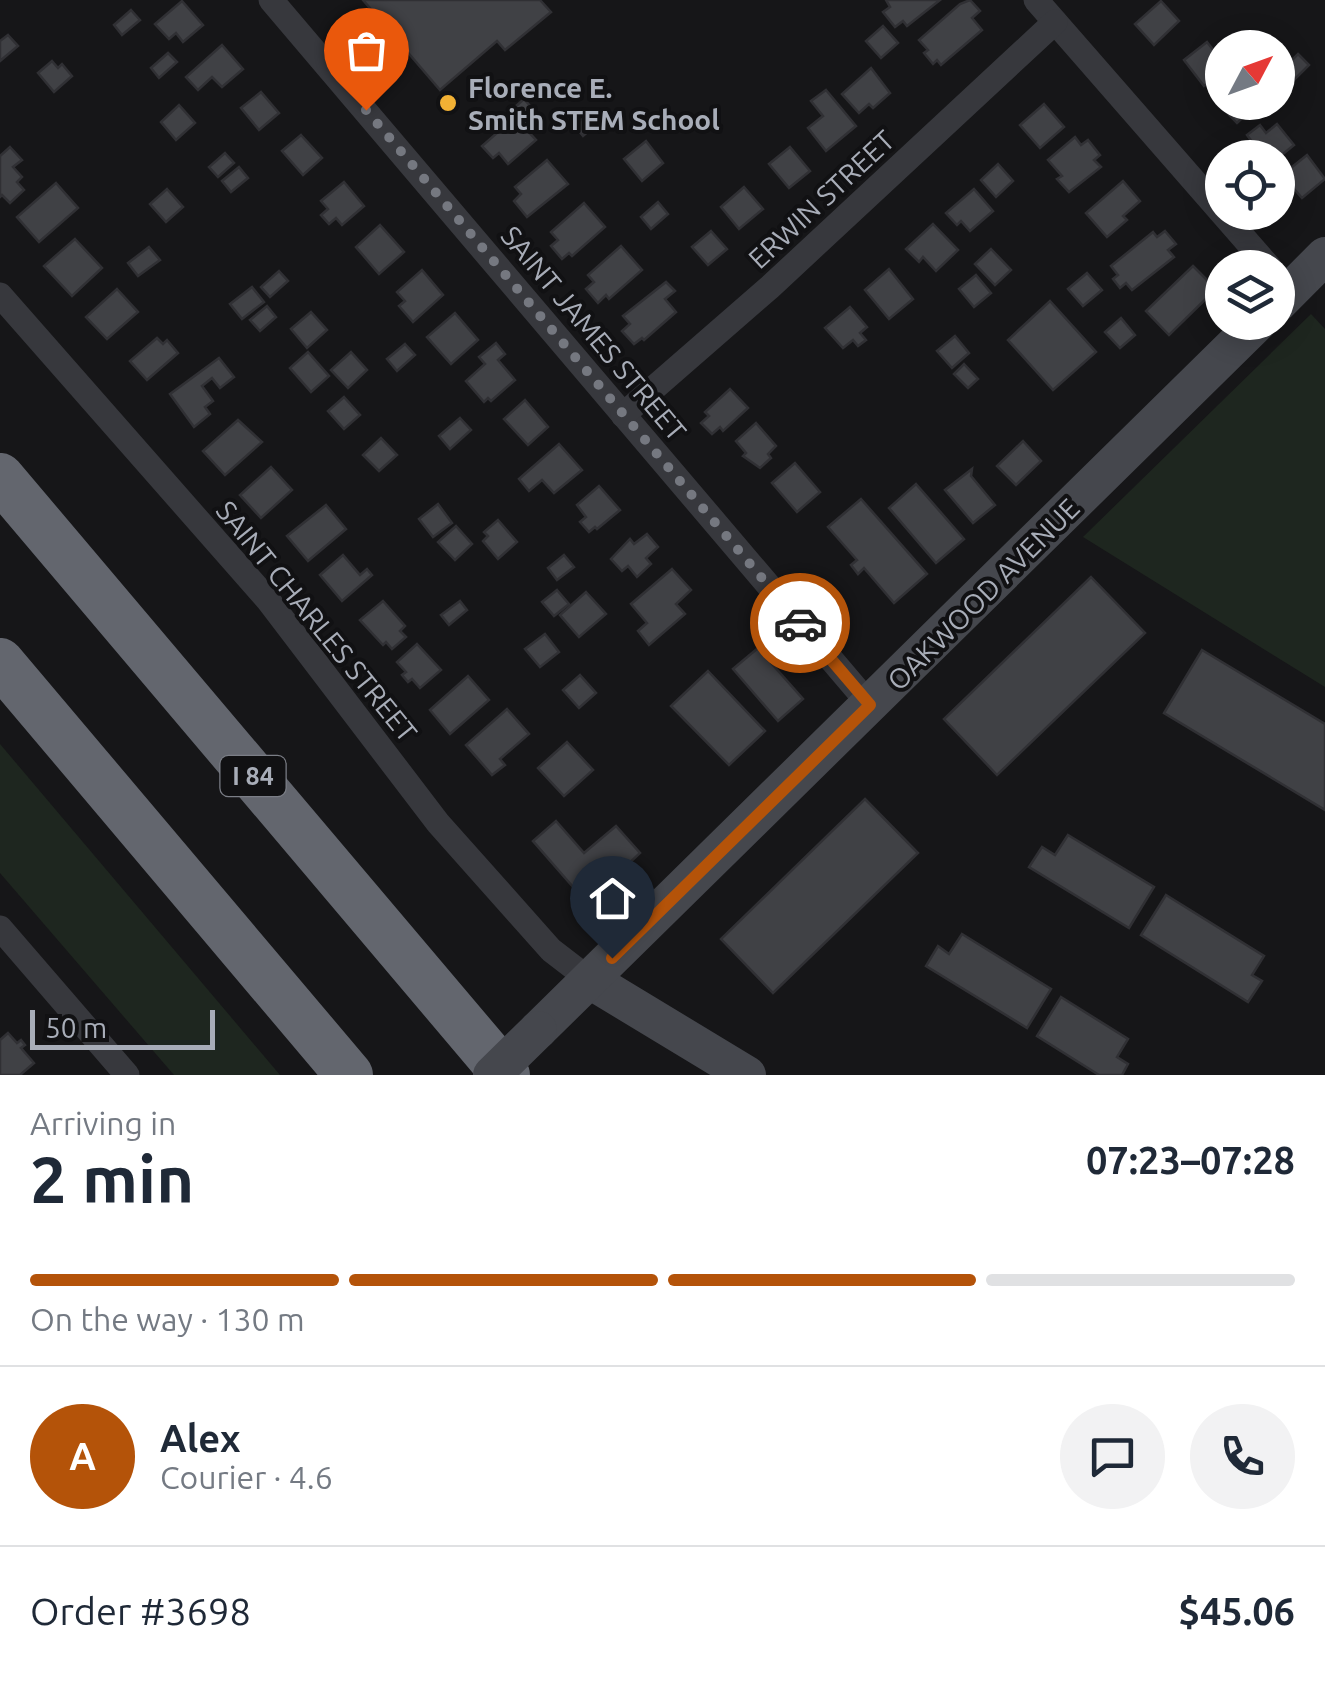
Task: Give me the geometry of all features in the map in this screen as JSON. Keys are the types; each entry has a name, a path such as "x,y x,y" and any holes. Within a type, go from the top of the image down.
{"highway":[{"name":"I 84","path":"0,477 506,1075"},
{"path":"0,662 350,1075"}],"street":[{"name":"SAINT JAMES STREET","path":"272,0 870,705"},
{"path":"1036,0 1250,250"},
{"name":"ERWIN STREET","path":"623,415 770,287 1054,22"},
{"path":"1295,274 1325,256"},
{"name":"SAINT CHARLES STREET","path":"0,295 268,600 438,823 551,950 590,980"},
{"name":"OAKWOOD AVENUE","path":"492,1075 1240,340"},
{"path":"0,928 126,1075"},
{"path":"590,980 748,1075"}],"shaded area":[{"path":"1311,314 1325,329 1325,687 1083,537 1284,340 1295,340 1295,330"},
{"path":"0,744 280,1075 174,1075 0,873"}],"building":[{"path":"363,0 540,0 551,12 505,50 497,41 440,90"},
{"path":"886,0 940,0 907,26 903,21 895,27 883,12 890,7"},
{"path":"970,0 980,11 972,18 982,30 941,65 937,60 933,64 919,40 960,4"},
{"path":"182,1 203,25 183,42 176,33 169,39 155,24"},
{"path":"1161,1 1179,21 1154,45 1135,24"},
{"path":"131,10 140,20 122,35 114,25"},
{"path":"883,26 898,43 881,58 866,41"},
{"path":"8,35 18,46 0,61 0,41"},
{"path":"1205,44 1205,85 1204,86 1184,60"},
{"path":"222,45 243,69 222,87 212,77 198,90 186,77"},
{"path":"168,53 177,62 159,78 151,68"},
{"path":"1298,54 1309,65 1295,79"},
{"path":"52,61 58,68 62,64 72,76 54,92 38,73"},
{"path":"871,68 890,93 873,108 869,104 859,113 842,94"},
{"path":"826,90 856,126 826,151 808,128 823,116 811,101"},
{"path":"261,92 279,113 259,130 241,108"},
{"path":"524,99 539,116 525,128 536,140 508,164 499,153 493,158 482,146 520,113 515,107"},
{"path":"1044,104 1064,127 1040,148 1020,125"},
{"path":"179,105 195,123 176,140 161,122"},
{"path":"592,111 600,121 583,136 574,125"},
{"path":"1277,124 1290,140 1251,140 1247,135 1260,125 1266,133"},
{"path":"301,135 322,158 303,175 282,151"},
{"path":"1075,137 1081,145 1088,140 1100,155 1094,160 1101,167 1069,192 1048,160"},
{"path":"646,141 663,163 642,181 624,159"},
{"path":"10,147 22,160 13,167 22,177 17,182 24,190 10,203 0,197 0,156"},
{"path":"790,147 810,171 789,188 769,164"},
{"path":"225,153 234,163 218,177 209,167"},
{"path":"1307,155 1325,179 1302,198 1295,190 1295,165"},
{"path":"547,160 568,184 527,217 514,201 521,194 515,187"},
{"path":"998,164 1013,181 996,197 981,180"},
{"path":"239,167 248,178 231,192 222,181"},
{"path":"1123,181 1140,201 1123,216 1127,220 1107,237 1086,213"},
{"path":"344,182 364,206 342,225 336,218 329,224 321,215 328,209 321,201"},
{"path":"56,183 78,208 39,242 17,217"},
{"path":"744,187 763,209 739,229 721,207"},
{"path":"167,189 183,207 166,222 150,204"},
{"path":"974,189 993,211 970,231 946,213"},
{"path":"658,202 668,214 651,229 641,217"},
{"path":"584,203 605,227 572,256 569,253 562,259 551,246 558,240 551,232"},
{"path":"933,224 958,250 936,271 923,257 919,262 906,249"},
{"path":"380,225 404,252 379,274 356,247"},
{"path":"711,231 727,249 708,265 692,247"},
{"path":"1165,231 1176,244 1168,250 1174,257 1132,290 1126,283 1120,288 1113,279 1118,275 1111,266 1153,232 1157,237"},
{"path":"75,239 102,268 72,296 44,266"},
{"path":"621,246 642,270 609,299 606,295 598,303 586,289 594,282 588,275"},
{"path":"149,247 160,260 138,276 128,263"},
{"path":"991,249 1011,270 995,285 975,264"},
{"path":"1193,266 1205,278 1205,300 1169,335 1146,311"},
{"path":"889,269 913,299 889,319 865,290"},
{"path":"422,270 443,295 413,322 399,306 405,301 397,292"},
{"path":"279,271 288,281 270,297 261,287"},
{"path":"1087,273 1102,290 1083,306 1068,289"},
{"path":"976,275 991,293 974,307 959,289"},
{"path":"666,282 675,291 665,299 676,312 634,344 622,331 630,324 623,316"},
{"path":"252,287 264,302 242,319 230,304"},
{"path":"117,289 138,312 107,339 86,317"},
{"path":"1050,301 1096,352 1053,390 1008,340"},
{"path":"267,306 276,317 260,331 250,320"},
{"path":"850,307 867,327 860,333 866,340 858,346 853,340 843,348 825,328"},
{"path":"311,312 327,330 307,348 291,329"},
{"path":"455,313 478,340 451,364 427,337"},
{"path":"1121,318 1135,335 1120,348 1105,332"},
{"path":"955,336 969,353 952,368 937,351"},
{"path":"157,338 163,344 167,340 178,353 147,380 130,361"},
{"path":"496,343 505,354 498,360 515,380 491,401 488,398 484,402 466,381 485,364 479,357"},
{"path":"405,344 415,355 397,371 387,359"},
{"path":"308,352 329,376 311,392 290,368"},
{"path":"351,352 367,370 348,388 331,370"},
{"path":"219,358 234,377 220,388 212,378 202,386 213,401 205,407 210,414 194,427 170,394"},
{"path":"964,364 978,379 968,388 954,374"},
{"path":"730,389 748,408 723,431 720,427 712,434 701,423 709,416 705,412"},
{"path":"344,397 360,415 344,429 328,411"},
{"path":"525,400 548,427 528,445 504,419"},
{"path":"460,418 471,430 450,449 439,436"},
{"path":"238,420 262,442 225,475 203,451"},
{"path":"756,423 776,446 768,454 771,458 760,468 743,456 746,453 736,441"},
{"path":"381,438 397,455 379,471 363,455"},
{"path":"1023,441 1041,461 1016,485 997,466"},
{"path":"559,444 582,470 554,493 542,480 529,491 519,479"},
{"path":"795,463 820,492 797,512 772,483"},
{"path":"271,467 292,490 261,518 240,495"},
{"path":"972,469 971,476 995,505 973,523 945,490"},
{"path":"916,484 964,539 936,563 889,508"},
{"path":"599,486 620,510 589,532 580,522 586,517 577,505"},
{"path":"861,499 927,574 894,603 864,568 858,574 851,565 857,560 828,527"},
{"path":"438,504 452,523 433,537 419,519"},
{"path":"326,505 346,529 308,561 287,536"},
{"path":"498,520 517,542 498,559 483,541 488,536 484,532"},
{"path":"456,526 472,544 455,560 438,542"},
{"path":"647,534 658,547 646,558 651,564 637,577 628,566 622,571 611,559 630,539 634,544"},
{"path":"343,555 360,575 367,569 372,575 342,601 320,575"},
{"path":"564,555 574,567 557,580 548,568"},
{"path":"672,569 691,590 676,604 685,614 649,645 638,631 647,623 631,604"},
{"path":"1091,577 1145,633 997,775 944,719"},
{"path":"557,590 569,604 554,616 542,602"},
{"path":"586,592 606,614 579,637 560,615"},
{"path":"383,601 405,626 400,631 406,637 392,649 386,642 383,645 360,620"},
{"path":"460,601 467,610 449,625 441,615"},
{"path":"545,634 559,652 540,667 525,649"},
{"path":"417,644 441,670 420,688 412,679 408,682 402,675 406,672 397,662"},
{"path":"758,648 803,699 778,721 733,669"},
{"path":"1202,650 1325,724 1325,810 1164,713"},
{"path":"708,671 765,731 729,765 671,706"},
{"path":"580,675 596,693 579,708 563,690"},
{"path":"468,676 489,700 450,734 430,710"},
{"path":"507,709 529,734 500,759 505,765 492,775 466,745"},
{"path":"567,742 593,770 564,796 538,768"},
{"path":"865,799 918,853 773,993 721,939"},
{"path":"556,821 584,853 616,826 640,853 587,903 533,841"},
{"path":"1068,835 1154,887 1129,928 1029,867 1042,847 1055,855"},
{"path":"1166,895 1264,956 1252,975 1262,981 1248,1002 1141,935"},
{"path":"962,934 1051,989 1027,1028 926,966 938,946 949,954"},
{"path":"1061,997 1128,1039 1117,1057 1128,1064 1122,1075 1099,1075 1037,1036"},
{"path":"8,1033 17,1043 21,1040 25,1045 21,1048 34,1063 20,1075 0,1075 0,1040"}],"way so far":[{"path":"366,110 800,623"}],"place":[{"name":"Florence E. Smith STEM School","path":"448,103"}],"route":[{"path":"612,958 870,705 800,623"}]}
